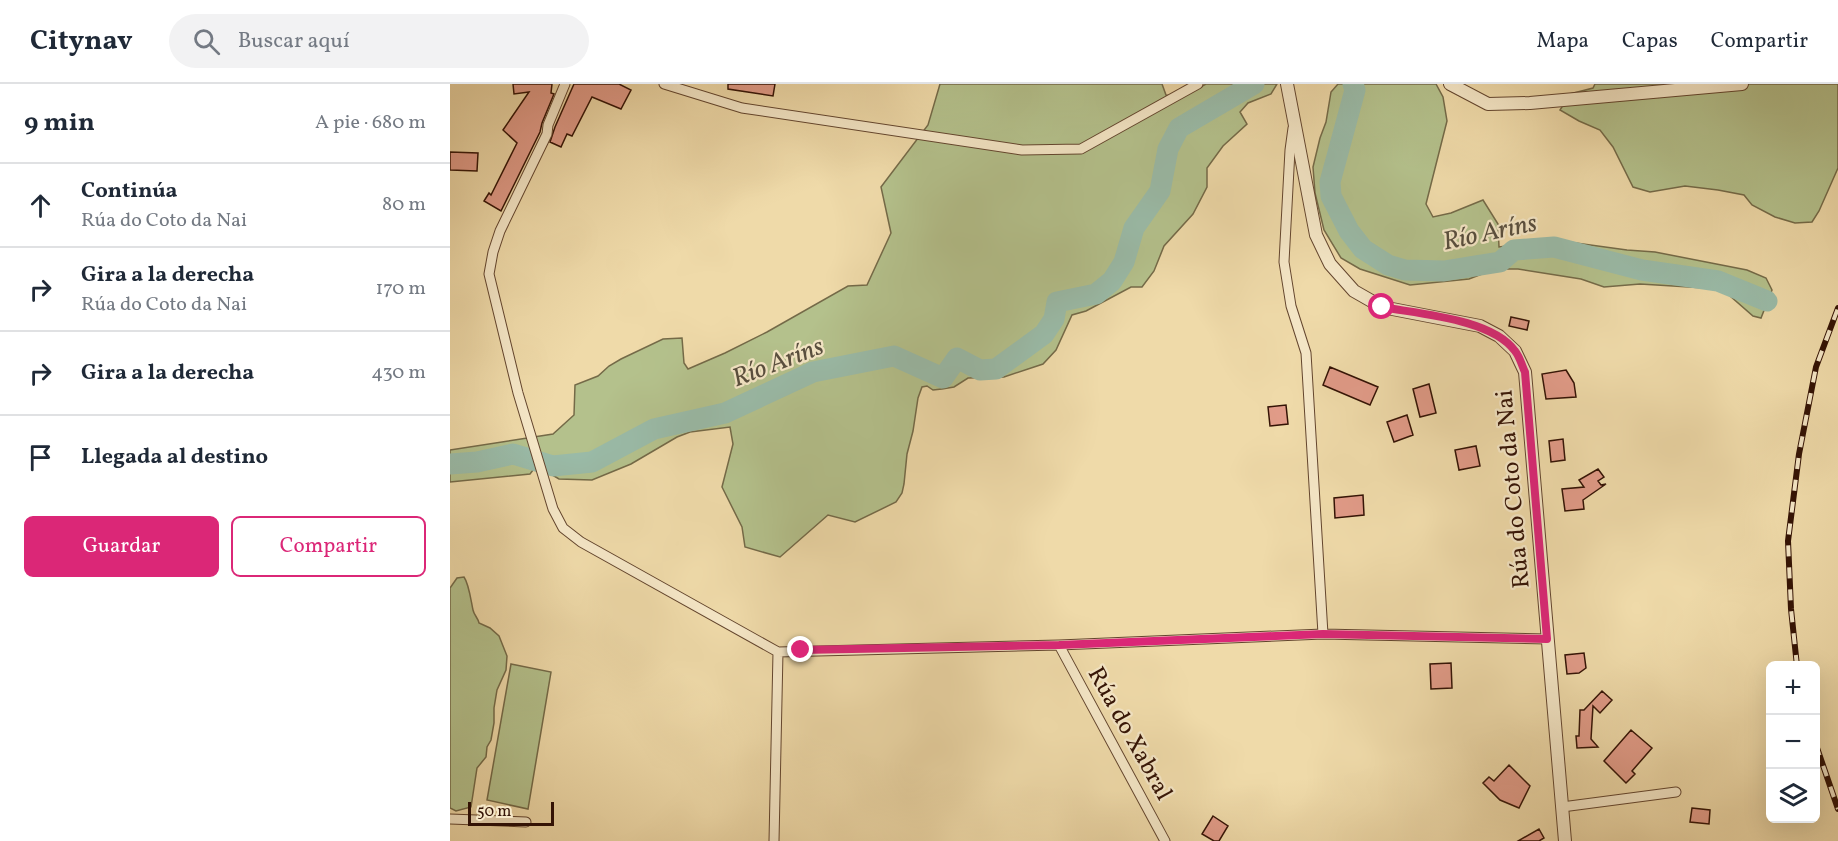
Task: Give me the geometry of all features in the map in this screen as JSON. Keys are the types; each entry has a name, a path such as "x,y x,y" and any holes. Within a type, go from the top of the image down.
{"street":[{"path":"565,84 548,125 547,134 500,231 489,274 518,393 553,509 563,528 581,542 778,652 1059,645 1323,634 1547,639"},
{"path":"664,84 742,108 1022,150 1081,149 1198,84"},
{"name":"Rúa do Coto da Nai","path":"1287,84 1316,235 1330,264 1354,291 1382,307 1480,326 1499,336 1515,351 1525,372 1565,841"},
{"path":"1450,84 1488,104 1530,104 1742,84"},
{"path":"1294,120 1290,150 1284,262 1291,306 1306,353 1323,634"},
{"name":"Rúa do Xabral","path":"1059,645 1165,841"},
{"path":"774,841 778,652"},
{"path":"1562,807 1676,792"},
{"path":"450,819 526,822"}],"green space":[{"path":"940,84 1162,84 1166,95 1180,98 1206,84 1277,84 1271,94 1248,103 1240,112 1247,124 1223,146 1207,168 1207,187 1193,214 1164,246 1154,271 1142,287 1131,287 1086,311 1072,315 1056,350 1043,364 1004,377 968,378 954,387 933,390 927,386 922,387 907,454 902,493 896,502 855,522 828,515 780,557 745,547 742,527 722,487 733,444 730,427 690,432 677,437 631,464 592,480 559,479 549,473 533,470 530,474 450,482 450,450 553,434 574,415 575,385 598,376 621,359 663,339 682,338 684,363 688,369 767,332 848,286 867,285 891,233 881,187 928,125"},
{"path":"1338,84 1436,84 1443,97 1447,121 1426,204 1433,217 1451,213 1483,200 1498,224 1499,247 1554,240 1655,252 1747,270 1766,278 1772,290 1761,318 1753,316 1722,289 1640,284 1604,287 1581,279 1518,269 1495,269 1469,279 1410,285 1360,269 1341,258 1324,230 1315,193 1313,167 1326,122 1331,92"},
{"path":"1595,84 1838,84 1838,168 1819,211 1812,222 1795,223 1775,217 1752,205 1744,195 1685,186 1650,192 1633,187 1613,147 1600,130 1560,110 1570,94 1593,88"},
{"path":"464,577 479,623 490,628 499,636 507,656 506,670 497,690 491,740 487,747 486,757 477,768 471,807 456,811 450,808 450,588 457,578"},
{"path":"511,664 551,672 528,809 487,800"}],"building":[{"path":"513,84 552,84 551,93 554,94 540,132 501,211 484,201 489,193 491,195 517,143 503,130 529,92 514,94"},
{"path":"574,84 619,84 631,90 621,109 592,97 572,136 567,134 561,147 550,142"},
{"path":"728,84 775,84 773,96 728,89"},
{"path":"450,152 478,153 477,171 450,170"},
{"path":"1511,317 1529,321 1527,330 1509,326"},
{"path":"1330,367 1378,387 1370,405 1323,385"},
{"path":"1566,370 1574,383 1576,397 1546,399 1542,374"},
{"path":"1429,384 1436,413 1420,417 1413,389"},
{"path":"1286,405 1288,424 1270,426 1268,407"},
{"path":"1407,415 1413,435 1394,442 1387,422"},
{"path":"1563,439 1565,460 1551,462 1549,441"},
{"path":"1476,446 1480,466 1459,470 1455,450"},
{"path":"1598,469 1604,477 1598,481 1601,485 1606,484 1583,500 1584,509 1565,511 1562,489 1584,487 1579,480"},
{"path":"1363,495 1364,515 1335,518 1334,498"},
{"path":"1584,653 1586,668 1579,673 1567,674 1565,655"},
{"path":"1451,663 1452,688 1431,689 1430,664"},
{"path":"1602,691 1612,700 1600,713 1593,706 1591,739 1598,747 1577,748 1576,736 1579,736 1580,710 1584,710"},
{"path":"1631,730 1652,748 1632,771 1635,774 1626,783 1604,761"},
{"path":"1509,765 1530,786 1519,808 1500,800 1483,783 1489,777 1494,781"},
{"path":"1692,808 1710,810 1709,824 1690,822"},
{"path":"1213,816 1228,826 1219,841 1214,841 1202,834"},
{"path":"1539,829 1544,838 1539,841 1518,841"}],"waterway":[{"name":"Río Aríns","path":"450,464 477,462 513,454 553,466 592,462 654,429 725,413 813,372 894,356 943,378 957,358 980,370 996,369 1044,334 1054,319 1057,302 1096,294 1112,281 1124,262 1134,228 1160,191 1168,149 1179,128 1254,84"},
{"name":"Río Aríns","path":"1353,84 1355,90 1330,182 1331,196 1349,231 1363,249 1388,265 1405,270 1444,271 1500,262 1514,250 1554,247 1642,270 1718,281 1767,301"}],"railway":[{"path":"1796,661 1788,541 1799,454 1816,367 1838,308"},
{"path":"1820,757 1838,809"}],"route":[{"path":"801,650 1059,645 1323,634 1547,639 1525,372 1515,351 1499,336 1480,326 1382,307"}]}
